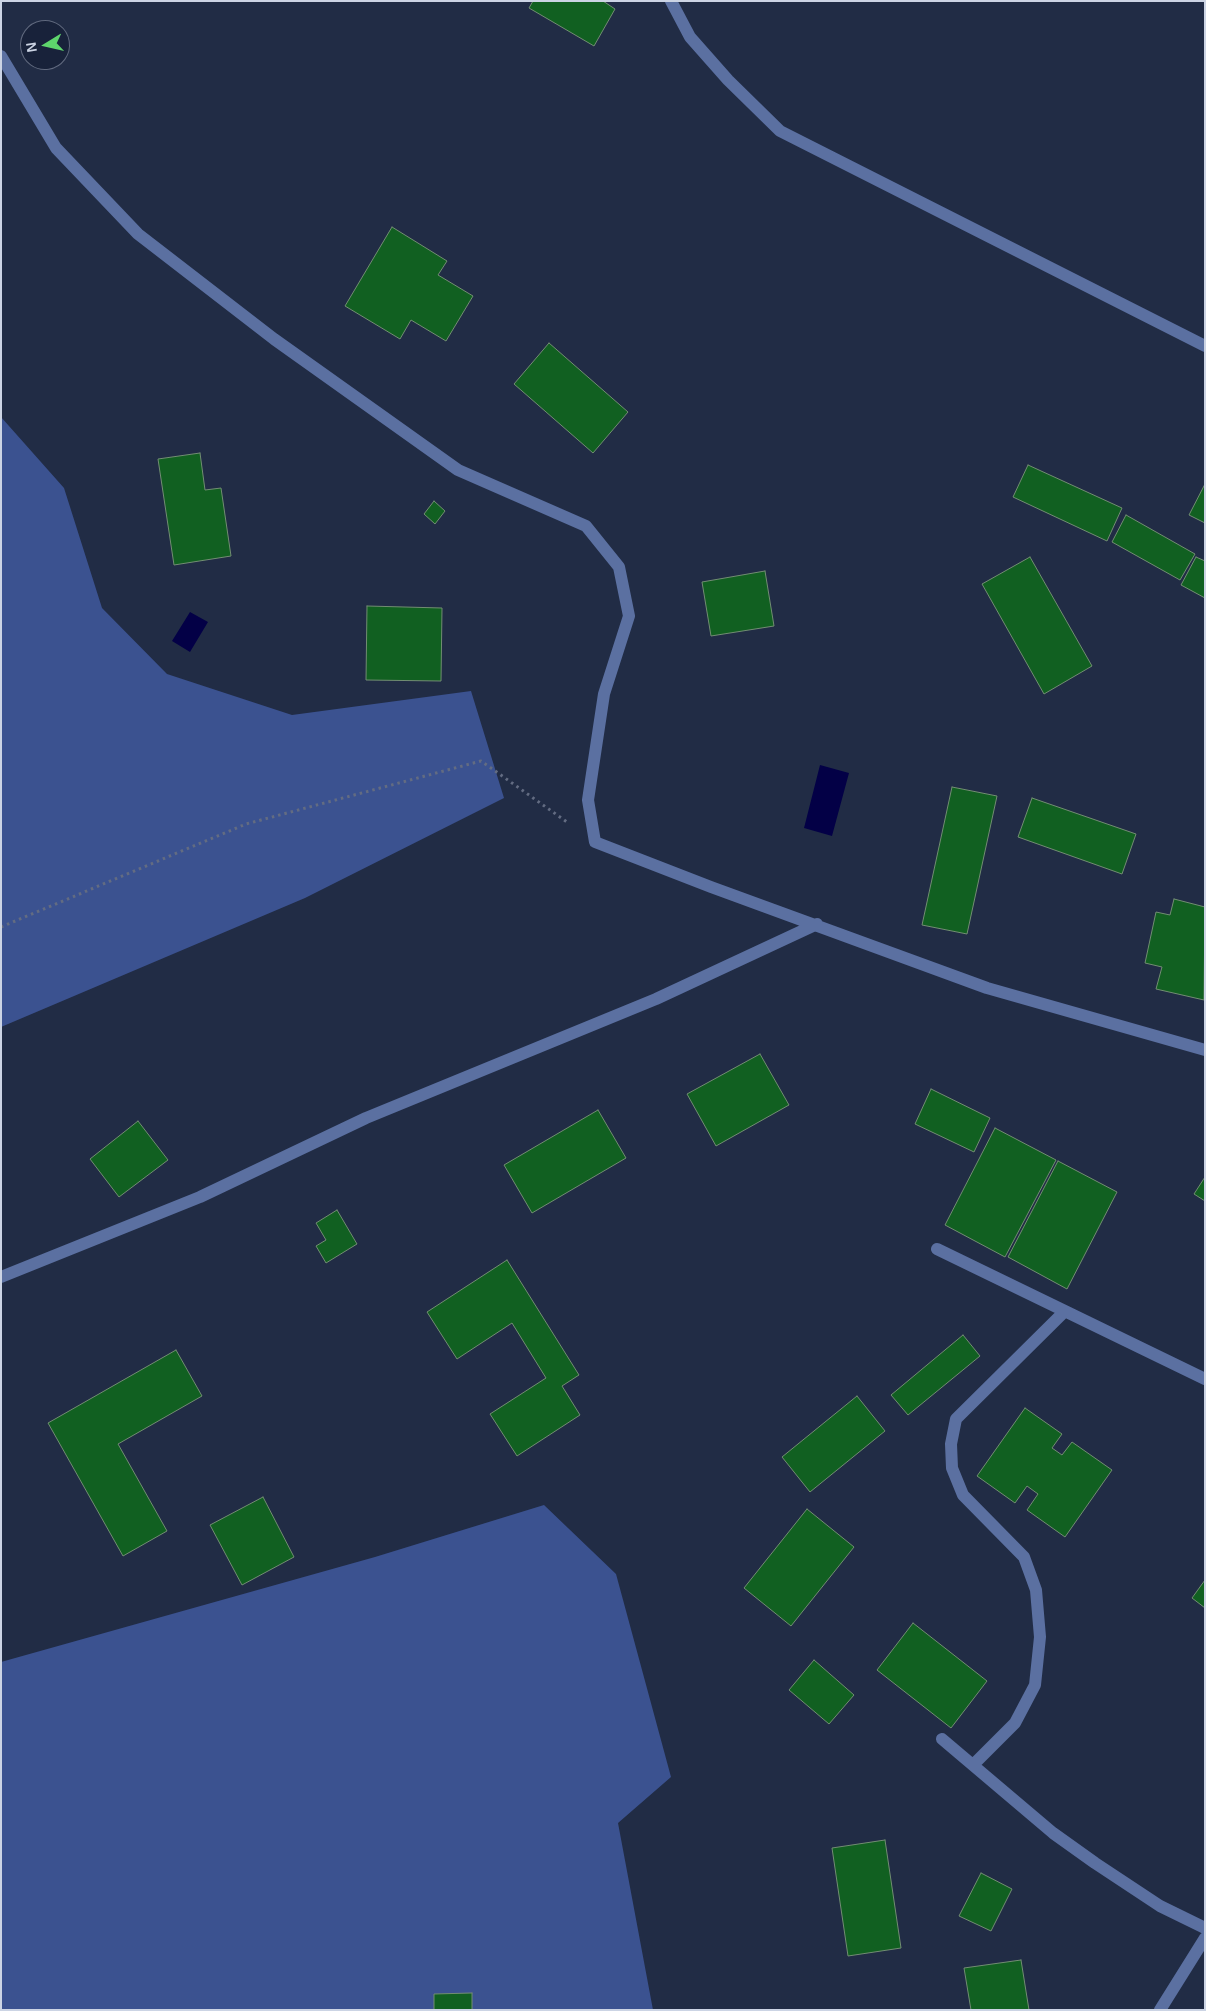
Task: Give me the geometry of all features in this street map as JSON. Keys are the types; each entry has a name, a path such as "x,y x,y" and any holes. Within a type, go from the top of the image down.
{"street":[{"path":"671,1 690,37 728,80 780,131 1205,346"},
{"path":"1,56 56,148 138,234 274,339 458,470 586,526 619,567 629,616 604,694 588,800 595,842 711,887 817,924 987,988 1205,1050"},
{"path":"1,1277 200,1197 366,1118 656,998 817,924"},
{"path":"937,1249 1205,1379"},
{"path":"973,1766 1015,1723 1035,1685 1040,1637 1036,1590 1024,1556 963,1494 952,1468 953,1436 956,1420 1064,1312"},
{"path":"942,1739 1053,1833 1160,1906 1205,1928"},
{"path":"1160,2010 1205,1938"}],"path":[{"path":"1,928 246,824 481,761 595,842"}],"shaded area":[{"path":"1,417 64,488 102,608 167,674 292,715 471,691 504,798 305,898 1,1027"},
{"path":"190,612 208,622 190,652 172,641"},
{"path":"820,765 849,773 832,836 804,828"},
{"path":"544,1505 616,1574 671,1777 618,1823 653,2010 1,2010 1,1662 375,1557"}],"building":[{"path":"533,1 603,1 615,9 594,46 529,8"},
{"path":"392,227 447,261 438,275 473,296 446,341 411,320 400,339 345,306"},
{"path":"549,343 628,412 593,453 514,384"},
{"path":"200,453 205,490 221,488 231,556 174,565 158,459"},
{"path":"1028,465 1122,508 1107,541 1013,497"},
{"path":"1205,484 1205,523 1189,515"},
{"path":"434,501 445,511 435,524 424,514"},
{"path":"1126,515 1195,554 1180,580 1112,542"},
{"path":"1030,557 1092,666 1044,694 982,584"},
{"path":"1196,557 1205,561 1205,598 1181,585"},
{"path":"765,571 774,626 711,636 702,582"},
{"path":"367,606 442,608 441,681 366,680"},
{"path":"952,787 997,796 967,934 922,925"},
{"path":"1032,798 1136,834 1122,874 1018,837"},
{"path":"1174,899 1205,907 1204,1000 1156,989 1162,967 1145,963 1156,912 1170,915"},
{"path":"760,1054 789,1105 716,1146 687,1094"},
{"path":"931,1089 990,1118 974,1152 915,1124"},
{"path":"598,1110 626,1158 532,1213 504,1165"},
{"path":"138,1121 168,1160 119,1197 90,1159"},
{"path":"995,1128 1056,1160 1005,1257 945,1225"},
{"path":"1058,1161 1117,1192 1067,1289 1008,1257"},
{"path":"1205,1177 1205,1201 1194,1194"},
{"path":"337,1210 357,1244 326,1263 316,1246 326,1240 316,1223"},
{"path":"507,1260 579,1375 562,1386 580,1415 517,1456 490,1414 546,1378 512,1323 457,1359 427,1312"},
{"path":"963,1335 980,1356 908,1415 891,1395"},
{"path":"176,1350 202,1396 118,1444 167,1531 123,1556 48,1423"},
{"path":"857,1396 885,1431 810,1492 782,1457"},
{"path":"1025,1408 1062,1434 1052,1448 1062,1455 1072,1442 1112,1470 1065,1537 1027,1510 1038,1494 1027,1486 1015,1503 977,1476"},
{"path":"263,1497 294,1557 242,1585 210,1525"},
{"path":"807,1509 854,1547 791,1626 744,1588"},
{"path":"1205,1580 1205,1608 1192,1598"},
{"path":"913,1623 987,1681 951,1728 877,1670"},
{"path":"814,1660 854,1695 829,1724 789,1690"},
{"path":"885,1840 901,1948 848,1956 832,1848"},
{"path":"981,1873 1012,1889 991,1931 959,1916"},
{"path":"1021,1960 1029,2010 971,2010 964,1968"},
{"path":"472,1993 472,2010 434,2010 434,1994"}]}
